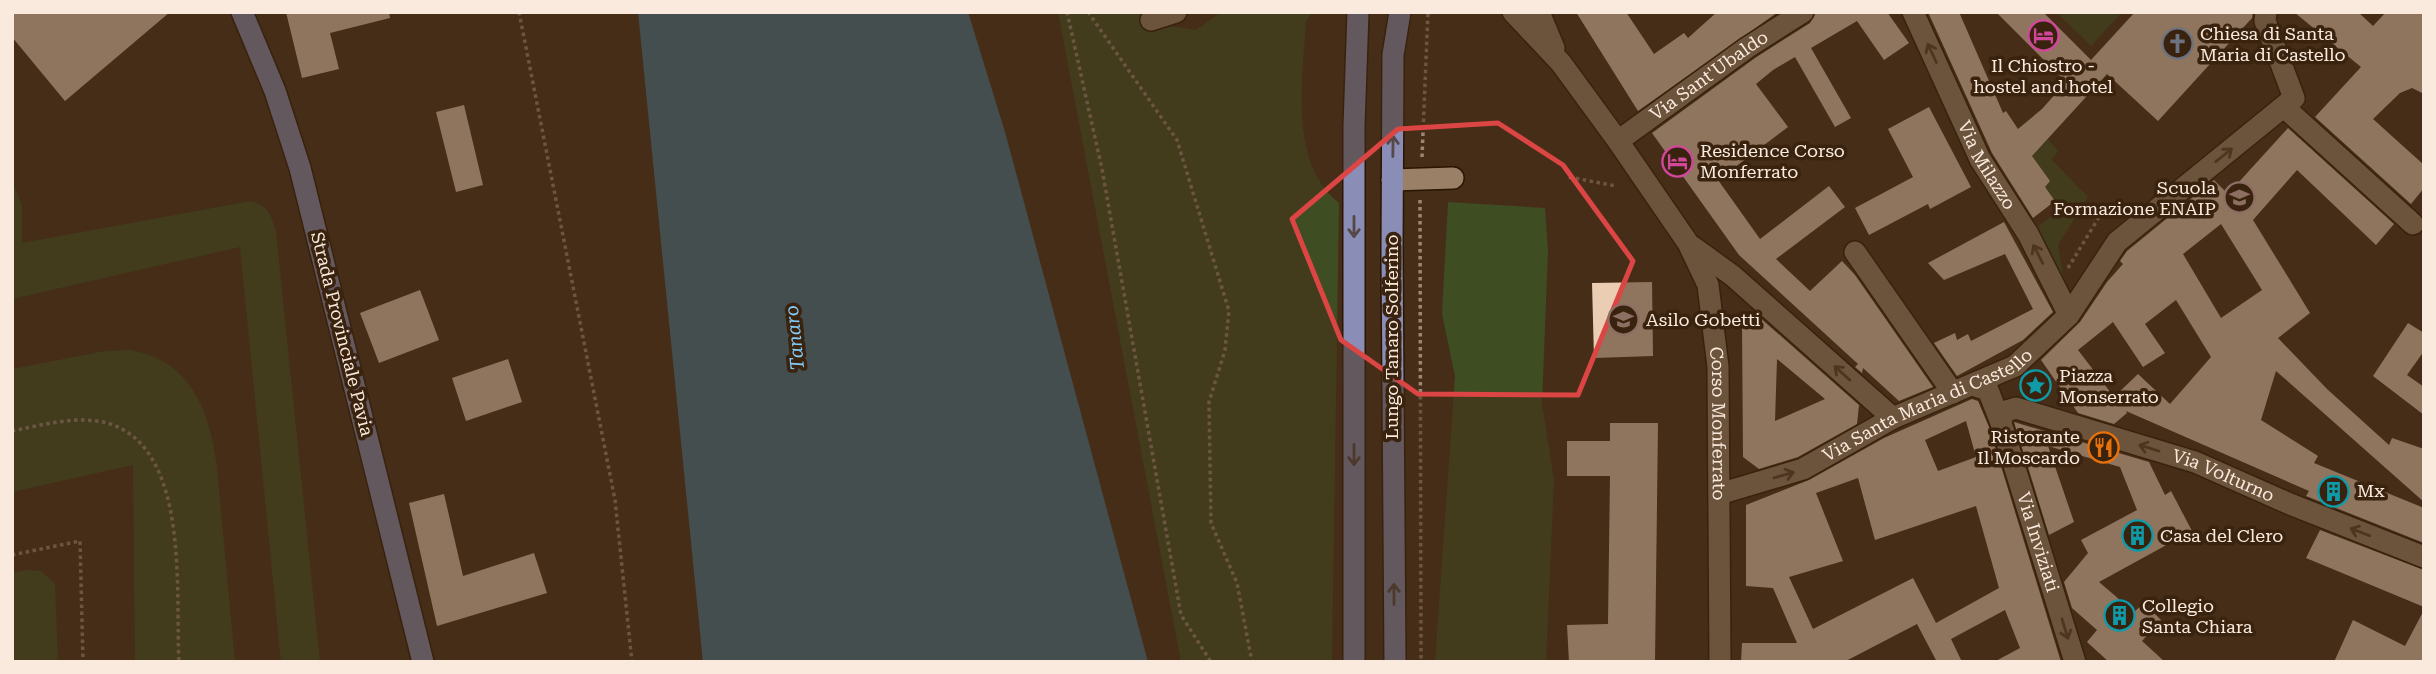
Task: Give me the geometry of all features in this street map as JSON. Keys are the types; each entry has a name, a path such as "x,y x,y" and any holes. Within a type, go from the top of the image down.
{"main road":[{"name":"Strada Provinciale Pavia","path":"242,12 275,91 300,168 423,662"},
{"path":"1354,662 1354,126 1357,12"},
{"name":"Lungo Tanaro Solferino","path":"1395,662 1392,180 1393,55 1400,12"}],"street":[{"path":"1151,20 1176,12"},
{"name":"Corso Monferrato","path":"1513,12 1561,63 1618,141 1688,243 1708,285 1716,335 1720,662"},
{"name":"Corso Monferrato","path":"1539,12 1561,63"},
{"name":"Via Sant'Ubaldo","path":"1618,141 1748,47 1803,12"},
{"name":"Via Milazzo","path":"1913,12 1980,159 2028,234 2069,315"},
{"path":"2266,12 2265,21 2294,96 2284,107 2413,225"},
{"name":"Via Santa Maria di Castello","path":"1719,494 1803,469 1893,418 2000,374 2020,362 2069,315 2117,243 2284,107"},
{"path":"1392,180 1453,178"},
{"path":"1688,243 1733,276 1893,418"},
{"path":"1854,251 1962,389 1988,390 2012,413"},
{"path":"2012,413 2000,400 1996,390 2008,372 2020,362"},
{"name":"Via Volturno","path":"2012,413 2195,463 2290,505 2424,557"},
{"name":"Via Inviziati","path":"2012,413 2075,662"}],"path":[{"path":"519,12 615,500 632,662"},
{"path":"1067,12 1102,169 1181,615 1210,662"},
{"path":"1087,12 1177,140 1229,311 1225,350 1209,402 1211,523 1237,583 1252,662"},
{"path":"1421,662 1421,177 1427,12"},
{"path":"1569,177 1616,186"},
{"path":"2068,268 2107,204"},
{"path":"12,431 92,421 124,430 149,450 162,475 171,512 178,662"},
{"path":"12,555 80,541 83,662"}],"highlighted area":[{"path":"1498,123 1563,165 1633,261 1578,395 1418,394 1341,340 1292,219 1398,129"}],"green space":[{"path":"1058,12 1140,12 1149,23 1196,30 1221,12 1313,12 1306,21 1303,68 1302,118 1305,143 1323,186 1339,203 1332,662 1181,662"},
{"path":"2056,12 2122,12 2091,46"},
{"path":"2048,139 2058,151 2052,160 2088,197 2058,245 2067,298 2034,230 2060,209 2045,187 2050,181 2032,156"},
{"path":"12,183 22,204 22,243 251,201 268,212 276,232 320,662 281,662 240,247 12,299"},
{"path":"1448,202 1545,208 1548,251 1542,403 1554,480 1546,662 1435,662 1455,376 1442,314"},
{"path":"130,350 159,360 181,375 197,396 207,421 218,477 235,662 135,662 133,465 12,492 12,369 105,351"},
{"path":"41,571 55,584 58,662 12,662 12,573"}],"water":[{"name":"Tanaro","path":"638,12 968,12 1005,132 1148,662 703,662"}],"building":[{"path":"12,12 170,12 65,101 12,37"},
{"path":"286,12 389,12 390,18 330,33 339,69 302,78"},
{"path":"1576,12 1626,12 1654,54 1684,33 1688,38 1717,12 1778,12 1638,111"},
{"path":"1816,12 1887,12 1909,43 1884,60 1857,21 1811,48 1851,118 1835,127 1795,57 1773,70 1756,84 1788,127 1718,180 1760,239 1829,186 1845,207 1776,259 1810,291 1842,261 1855,275 1933,387 1899,401 1863,368 1862,373 1855,367 1858,364 1739,255 1652,133 1755,58 1810,23"},
{"path":"1928,12 1959,12 2003,113 2006,111 2018,129 2042,109 2066,82 1996,12 2043,12 2091,60 2135,12 2253,12 2252,18 2158,121 2107,74 2032,156 2050,181 2045,187 2055,201 2033,218 1992,153"},
{"path":"2294,12 2358,12 2373,26 2386,12 2424,12 2424,94 2412,88 2400,93 2373,119 2424,165 2424,188 2411,204 2315,117 2361,67"},
{"path":"464,105 483,185 456,192 436,112"},
{"path":"1929,107 1971,187 1930,209 1928,204 1869,235 1855,208 1913,177 1888,129"},
{"path":"2288,128 2394,224 2376,245 2297,170 2253,220 2310,313 2278,338 2327,389 2389,445 2392,438 2424,449 2424,502 2276,371 2261,420 2318,456 2314,463 2424,508 2424,543 2306,496 2309,491 2126,411 2114,424 2078,413 2041,360 2080,322 2107,282 2123,264 2120,261 2127,251 2214,180 2228,194","holes":["2221,224 2262,290 2221,318 2183,254","2176,300 2211,357 2170,404 2138,374 2114,397 2078,350 2113,322 2143,367 2165,353 2145,324"]},
{"path":"2004,222 2053,312 2023,340 1957,376 1934,343 1955,333 1957,340 1968,334 1971,341 2033,309 2005,254 1944,280 1928,263"},
{"name":"Asilo Gobetti","path":"1652,282 1653,356 1594,358 1592,283"},
{"path":"420,290 439,340 379,363 360,313"},
{"path":"1758,316 1859,405 1857,424 1798,457 1759,469 1743,457 1742,323","holes":["1777,359 1825,399 1775,421"]},
{"path":"2408,323 2424,333 2424,351 2407,375 2424,387 2424,415 2373,376"},
{"path":"508,359 522,402 466,421 452,378"},
{"path":"1972,399 1978,401 1989,427 2061,662 1994,662 2020,648 2005,610 1951,639 1962,662 1937,662 1917,624 1844,662 1741,662 1742,643 1797,643 1773,588 1746,586 1746,505 1809,480 1884,438","holes":["1966,421 1976,457 1938,471 1925,440","1858,478 1875,540 1976,506 1999,588 1936,623 1913,578 1813,629 1789,577 1843,561 1816,493"]},
{"path":"2014,422 2149,462 2165,495 2171,491 2192,531 2099,582 2134,612 2144,603 2161,620 2142,641 2165,662 2109,662 2087,642 2097,630 2072,608 2064,582 2088,553 2081,540 2137,510 2120,467 2048,446 2074,522 2049,535"},
{"path":"1610,423 1658,423 1655,662 1569,662 1567,625 1608,624 1610,476 1567,476 1567,441 1610,441"},
{"path":"444,494 463,576 534,553 547,593 437,626 409,503"},
{"path":"2320,530 2424,570 2424,607 2306,558"},
{"path":"2424,610 2424,662 2334,662 2353,620 2405,646"}],"place":[{"name":"Il Chiostro - hostel and hotel","path":"2043,36"},
{"name":"Chiesa di Santa Maria di Castello","path":"2177,44"},
{"name":"Residence Corso Monferrato","path":"1677,161"},
{"name":"Scuola Formazione ENAIP","path":"2239,198"},
{"name":"Asilo Gobetti","path":"1623,320"},
{"name":"Piazza Monserrato","path":"2036,386"},
{"name":"Ristorante Il Moscardo","path":"2103,447"},
{"name":"Mx","path":"2334,491"},
{"name":"Casa del Clero","path":"2137,536"},
{"name":"Collegio Santa Chiara","path":"2119,616"}]}
